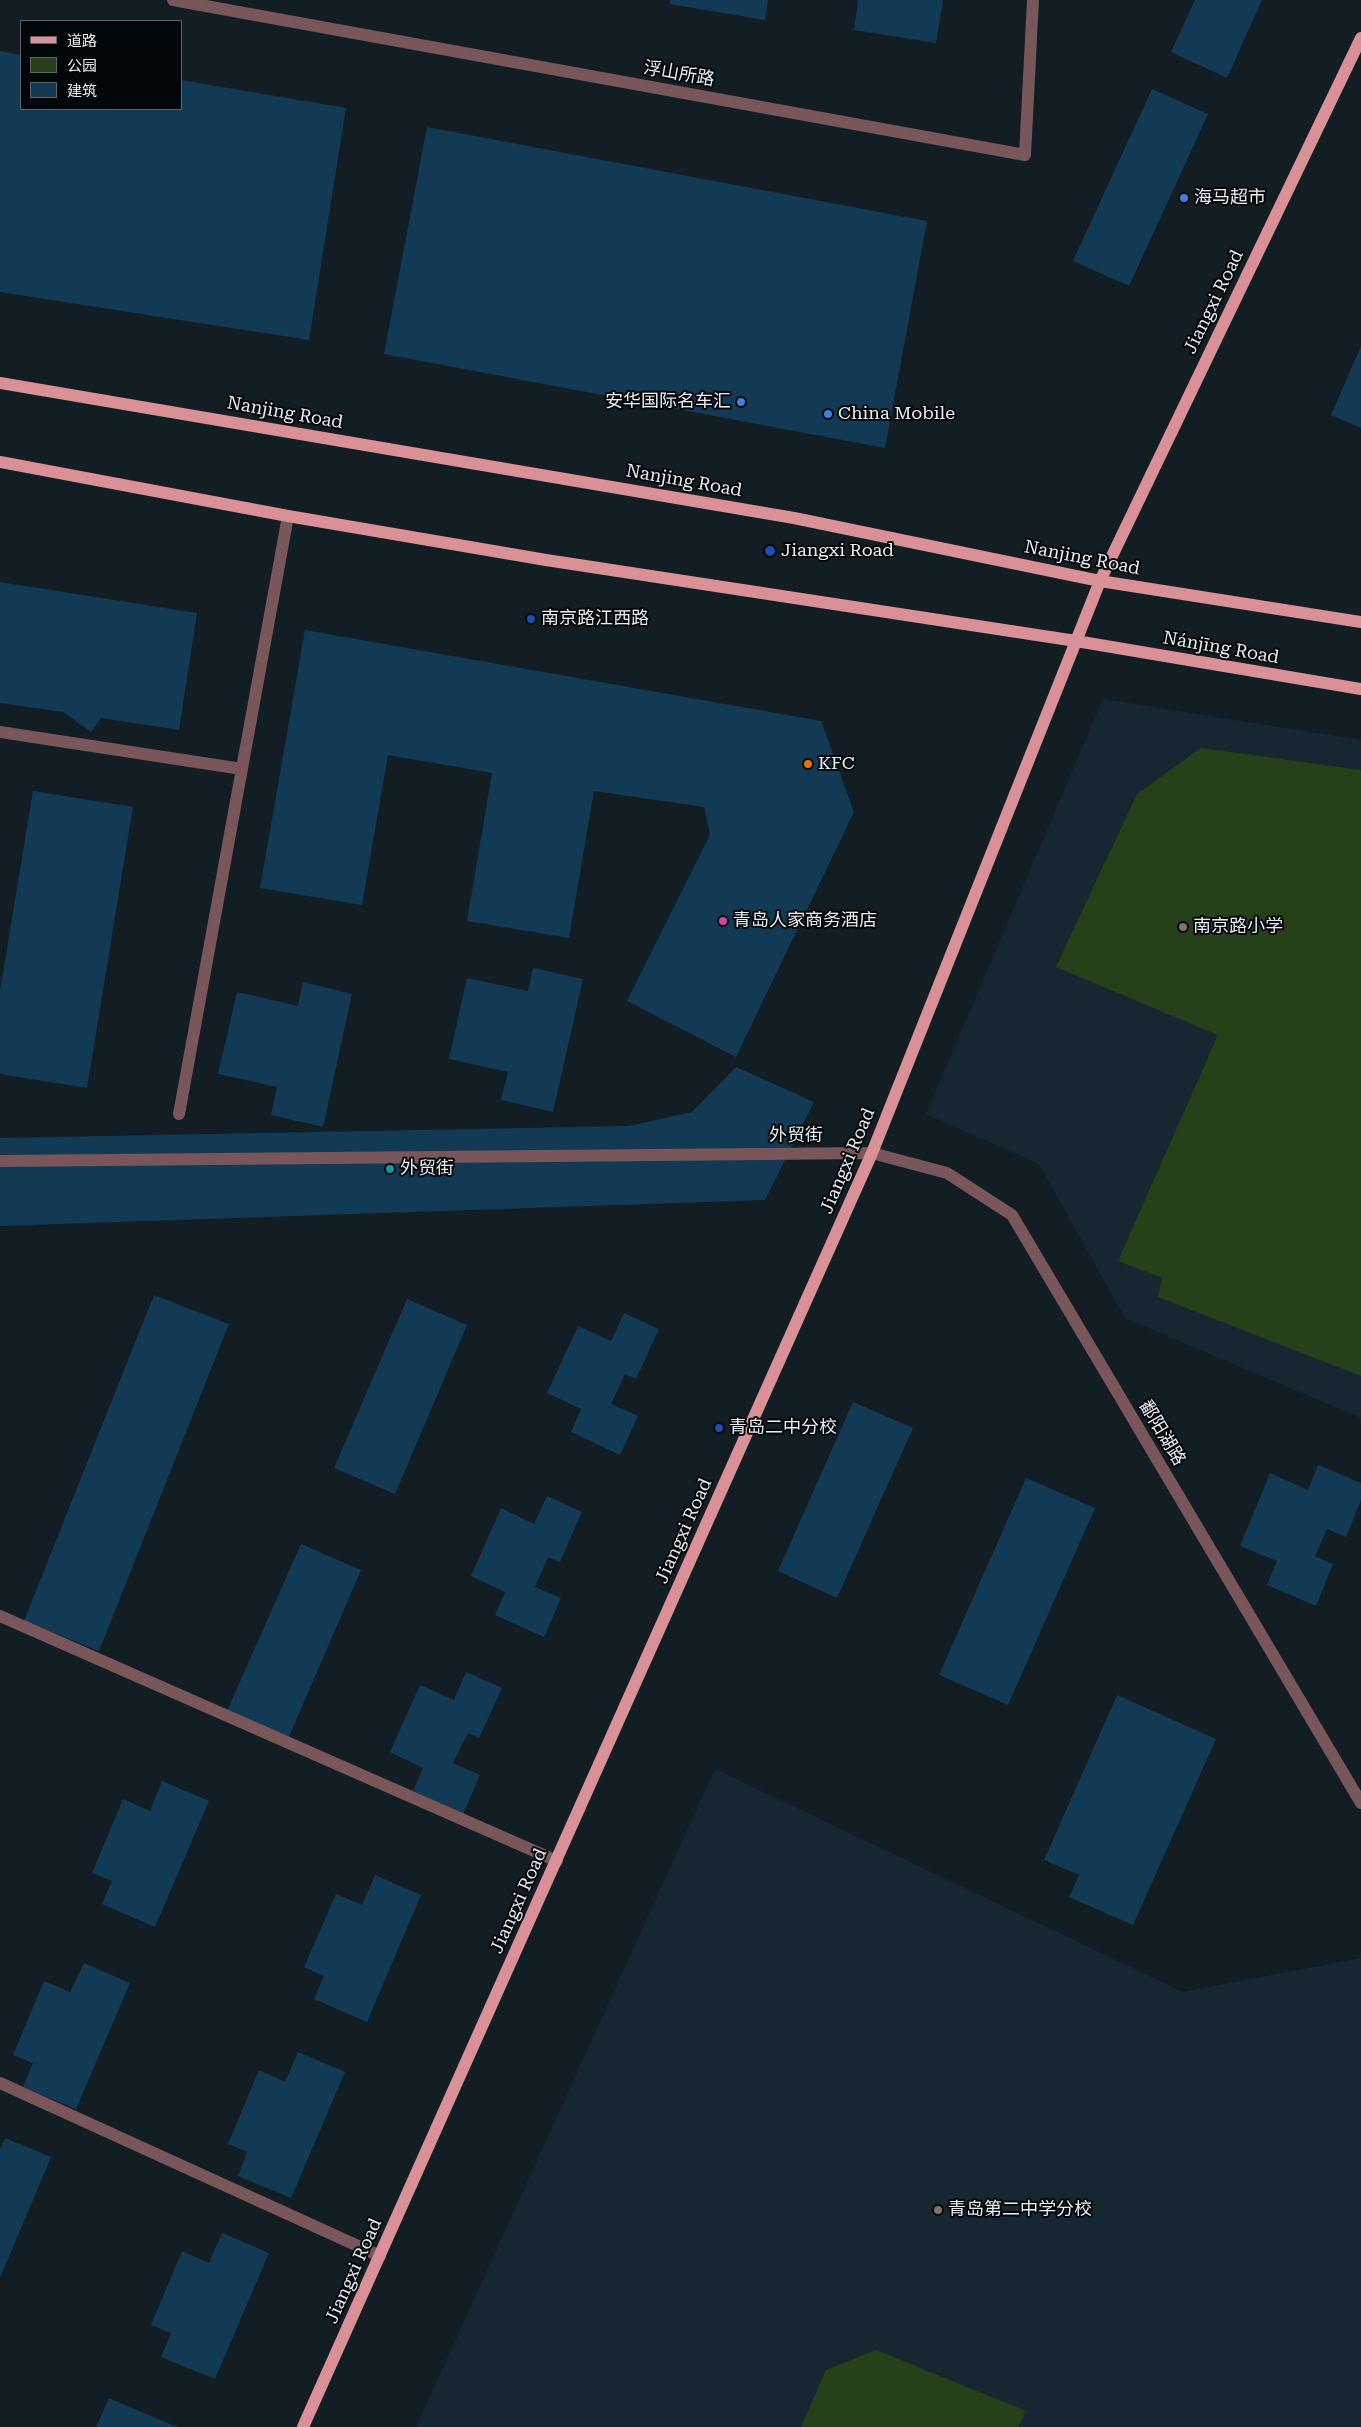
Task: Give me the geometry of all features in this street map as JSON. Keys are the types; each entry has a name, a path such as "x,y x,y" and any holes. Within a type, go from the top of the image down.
{"main road":[{"name":"Jiangxi Road","path":"303,2427 872,1153 1100,581 1361,38"},
{"name":"Nanjing Road","path":"0,383 794,518 1100,581 1361,622"},
{"path":"0,462 288,516 546,560 1076,640"},
{"name":"Nánjīng Road","path":"1076,640 1361,689"}],"street":[{"name":"浮山所路","path":"173,0 1025,155 1033,0"},
{"path":"180,1114 288,516"},
{"path":"0,732 242,769"},
{"name":"外贸街","path":"0,1161 872,1153"},
{"name":"鄱阳湖路","path":"872,1153 948,1173 1012,1215 1361,1803"},
{"path":"0,1616 556,1861"},
{"path":"0,2083 380,2256"}],"shaded area":[{"name":"南京路小学","path":"1103,699 1361,740 1361,1418 1125,1318 1039,1164 926,1114"},
{"name":"青岛第二中学分校","path":"715,1769 1183,1992 1361,1958 1361,2427 416,2427"}],"green space":[{"path":"1201,748 1361,770 1361,1376 1158,1297 1162,1278 1118,1261 1218,1035 1056,967 1137,794"},
{"path":"876,2350 1026,2411 1018,2427 801,2427 826,2370"}],"building":[{"path":"670,0 768,0 765,20 670,4"},
{"path":"858,0 943,0 936,43 854,30"},
{"path":"1195,0 1262,0 1227,78 1171,52"},
{"path":"0,51 20,55 20,110 182,110 182,80 346,108 309,340 0,292"},
{"path":"1152,89 1208,114 1129,286 1073,261"},
{"path":"427,127 927,221 885,448 384,354"},
{"path":"1361,346 1361,428 1331,415"},
{"path":"0,582 197,613 179,730 101,718 91,732 63,712 0,703"},
{"path":"305,630 821,721 854,812 736,1057 627,1001 710,835 704,807 594,791 569,938 467,921 492,773 388,755 362,905 260,888"},
{"path":"33,791 133,807 87,1088 0,1074 0,991"},
{"path":"533,968 583,979 553,1112 501,1100 508,1072 449,1059 467,978 528,991"},
{"path":"303,982 352,994 323,1127 271,1115 277,1087 218,1074 237,992 298,1006"},
{"name":"外贸街","path":"736,1067 814,1102 765,1200 0,1226 0,1138 629,1126 692,1112"},
{"path":"154,1295 229,1324 99,1651 24,1621"},
{"path":"407,1299 467,1325 395,1494 334,1468"},
{"path":"624,1313 659,1329 636,1379 625,1374 611,1404 638,1416 620,1455 571,1432 581,1409 547,1393 578,1326 611,1341"},
{"path":"853,1402 913,1428 837,1598 778,1571"},
{"path":"1318,1465 1361,1483 1361,1500 1346,1537 1327,1529 1315,1556 1333,1564 1316,1606 1267,1585 1277,1561 1240,1546 1270,1473 1308,1490"},
{"path":"1026,1478 1095,1508 1008,1705 939,1675"},
{"path":"547,1496 582,1512 560,1562 548,1557 535,1587 561,1598 544,1637 495,1615 505,1592 471,1576 501,1508 534,1524"},
{"path":"301,1544 361,1570 288,1739 227,1711"},
{"path":"466,1672 502,1688 479,1738 468,1733 453,1763 480,1775 463,1814 413,1791 423,1768 390,1752 420,1685 454,1700"},
{"path":"1117,1695 1216,1739 1133,1925 1069,1897 1079,1875 1044,1860"},
{"path":"162,1781 209,1801 155,1927 102,1904 112,1881 92,1873 123,1799 150,1811"},
{"path":"375,1875 421,1895 367,2022 314,1999 324,1976 304,1967 336,1894 362,1905"},
{"path":"84,1963 130,1983 76,2109 23,2087 33,2063 13,2055 44,1981 70,1992"},
{"path":"298,2052 345,2072 291,2198 238,2176 247,2152 228,2144 259,2070 285,2082"},
{"path":"5,2138 51,2157 0,2278 0,2149"},
{"path":"222,2233 269,2253 215,2379 161,2357 171,2333 151,2325 182,2251 209,2263"},
{"path":"109,2398 177,2427 96,2427"}],"place":[{"name":"海马超市","path":"1184,198"},
{"name":"安华国际名车汇","path":"741,402"},
{"name":"China Mobile","path":"828,414"},
{"name":"Jiangxi Road","path":"770,551"},
{"name":"南京路江西路","path":"531,619"},
{"name":"KFC","path":"808,764"},
{"name":"青岛人家商务酒店","path":"723,921"},
{"name":"南京路小学","path":"1183,927"},
{"name":"外贸街","path":"390,1169"},
{"name":"青岛二中分校","path":"719,1428"},
{"name":"青岛第二中学分校","path":"938,2210"}]}
